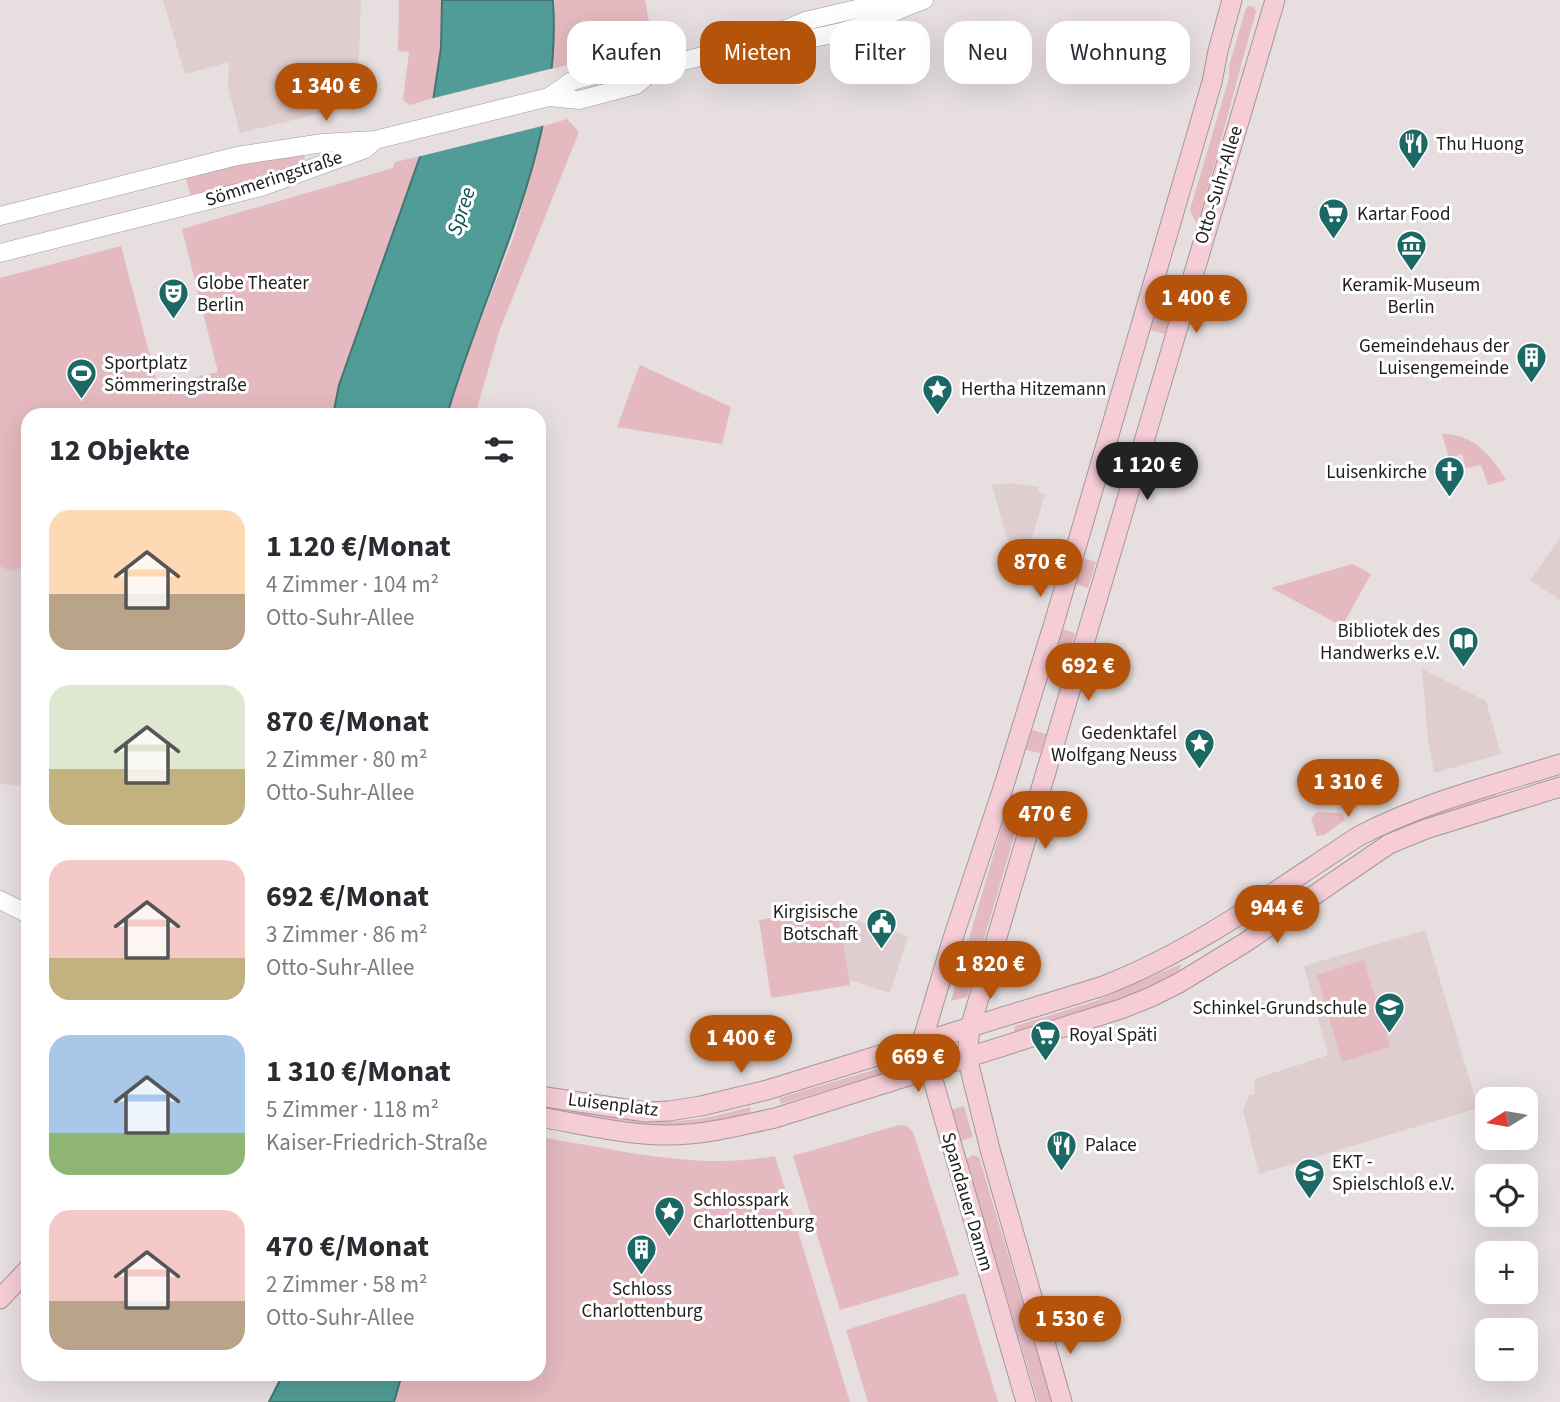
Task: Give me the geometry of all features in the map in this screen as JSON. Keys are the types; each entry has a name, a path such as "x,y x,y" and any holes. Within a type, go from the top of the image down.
{"main road":[{"name":"Otto-Suhr-Allee","path":"922,1042 1056,614 1209,95 1232,0"},
{"name":"Otto-Suhr-Allee","path":"967,1057 970,1028 1275,0"},
{"name":"Luisenplatz","path":"546,1097 646,1112 684,1110 767,1090 1103,986 1144,970 1203,938 1377,827 1456,797 1560,764"},
{"name":"Luisenplatz","path":"546,1118 651,1135 690,1134 775,1118 1121,1009 1179,983 1246,942 1389,844 1426,829 1560,787"},
{"name":"Spandauer Damm","path":"922,1042 1026,1402"},
{"name":"Spandauer Damm","path":"967,1057 991,1153 1062,1402"},
{"path":"0,1299 21,1276"}],"street":[{"path":"375,140 571,90 579,100 636,85 657,68 753,43 801,23 861,8 905,5 924,0"},
{"name":"Sömmeringstraße","path":"0,216 237,156 323,143 375,140"},
{"name":"Sömmeringstraße","path":"0,253 261,187 365,149 375,140"},
{"path":"0,900 21,910"}],"shaded area":[{"path":"163,0 361,0 359,55 351,106 240,133 228,87 229,62 185,74"},
{"path":"399,0 442,0 441,48 433,98 410,105 403,100 409,52 398,51"},
{"path":"555,0 645,0 649,21 567,21 567,65 552,69"},
{"path":"1254,7 1256,12 1196,223 1190,210 1229,78 1229,66 1246,8"},
{"path":"567,119 579,132 500,329 477,408 449,408 471,344 514,236 544,126"},
{"path":"303,151 306,166 192,200 185,175"},
{"path":"421,156 340,385 335,408 21,408 21,568 9,571 0,566 0,278 121,246 158,386 218,372 182,229 393,168 395,162"},
{"path":"1158,300 1174,302 1165,334 1150,330"},
{"path":"640,365 731,407 722,444 617,427"},
{"path":"1442,434 1462,437 1480,447 1506,480 1488,485 1481,465 1466,468 1462,454 1449,458"},
{"path":"1009,483 1039,487 1038,492 1045,494 1026,559 1013,559 992,485"},
{"path":"1560,538 1560,600 1530,580"},
{"path":"1081,558 1096,562 1088,588 1073,583"},
{"path":"1352,564 1371,574 1342,626 1271,588"},
{"path":"0,566 9,571 21,568 21,786 0,784"},
{"path":"1061,629 1075,633 1068,656 1055,652"},
{"path":"1422,669 1486,701 1501,754 1434,773 1428,740"},
{"path":"1032,730 1046,734 1040,753 1026,750"},
{"path":"1011,794 1025,799 967,997 951,1001"},
{"path":"1494,794 1498,797 1414,824 1412,821"},
{"path":"1317,812 1341,813 1345,820 1324,835 1317,836 1311,818"},
{"path":"837,908 850,985 771,998 759,920"},
{"path":"838,915 908,936 890,993 849,980"},
{"name":"Schinkel-Grundschule","path":"1425,930 1475,1098 1475,1109 1259,1174 1243,1110 1249,1095 1254,1095 1255,1079 1328,1055 1304,966"},
{"path":"1364,960 1390,1047 1342,1062 1317,975"},
{"path":"1181,964 1177,977 1124,999 1014,1033 1015,1026 1096,1001"},
{"path":"894,1064 896,1070 781,1104 779,1098"},
{"path":"546,1104 657,1121 703,1118 750,1107 751,1113 704,1125 646,1127 546,1109"},
{"path":"964,1106 973,1137 960,1141 951,1110"},
{"path":"899,1125 907,1126 913,1132 959,1275 840,1310 793,1156"},
{"name":"Schlosspark Charlottenburg","path":"546,1138 686,1160 746,1160 775,1156 850,1402 394,1402 400,1381 546,1381"},
{"path":"973,1155 979,1157 1052,1402 1038,1402 967,1165 967,1159"},
{"path":"965,1293 998,1402 868,1402 846,1330"}],"water":[{"name":"Spree","path":"442,0 553,0 553,54 546,107 534,160 519,211 449,408 334,408 339,385 428,134 441,48"},
{"path":"280,1381 400,1381 394,1402 269,1402"}],"pier":[{"path":"554,68 546,125 417,157 430,99"}],"place":[{"name":"Thu Huong","path":"1413,171"},
{"name":"Kartar Food","path":"1334,241"},
{"name":"Keramik-Museum Berlin","path":"1411,273"},
{"name":"Globe Theater Berlin","path":"174,321"},
{"name":"Gemeindehaus der Luisengemeinde","path":"1532,384"},
{"name":"Sportplatz Sömmeringstraße","path":"81,401"},
{"name":"Hertha Hitzemann","path":"938,416"},
{"name":"Luisenkirche","path":"1450,499"},
{"name":"Bibliotek des Handwerks e.V.","path":"1463,669"},
{"name":"Gedenktafel Wolfgang Neuss","path":"1200,771"},
{"name":"Kirgisische Botschaft","path":"881,950"},
{"name":"Schinkel-Grundschule","path":"1390,1035"},
{"name":"Royal Späti","path":"1046,1062"},
{"name":"Palace","path":"1062,1172"},
{"name":"EKT - Spielschloß e.V.","path":"1309,1200"},
{"name":"Schlosspark Charlottenburg","path":"670,1238"},
{"name":"Schloss Charlottenburg","path":"642,1277"}]}
